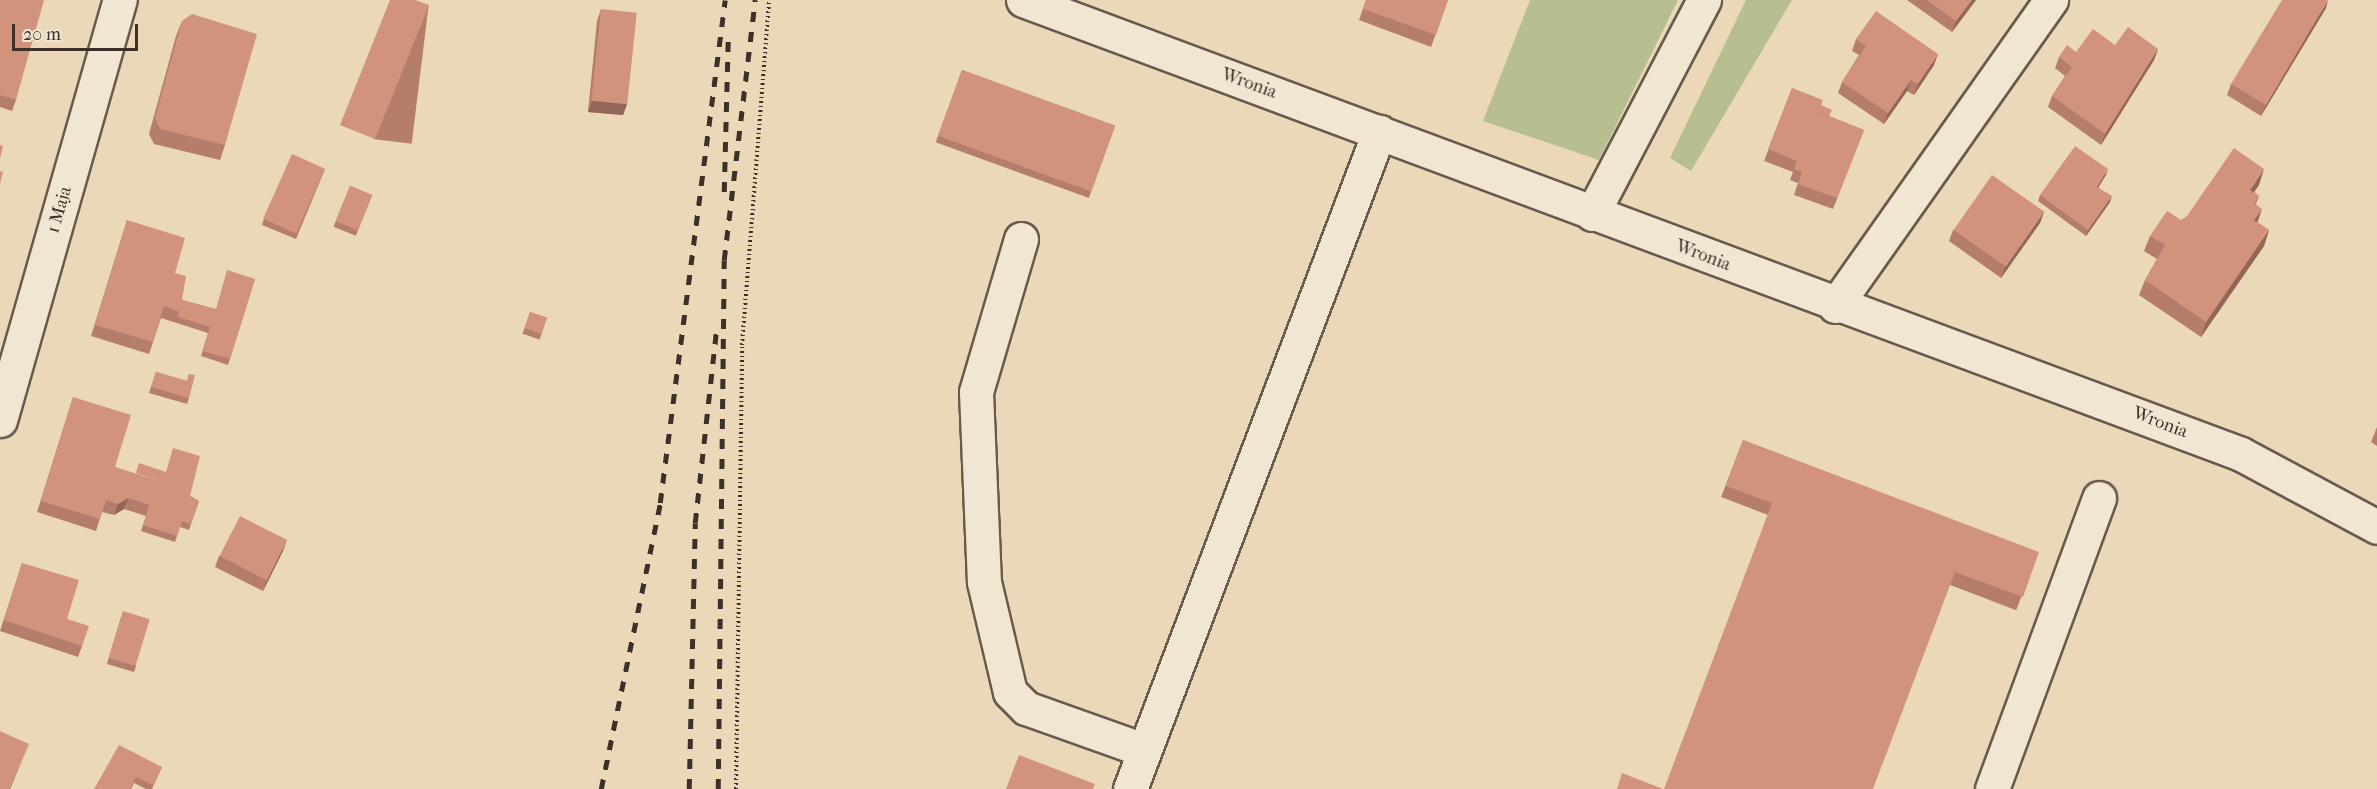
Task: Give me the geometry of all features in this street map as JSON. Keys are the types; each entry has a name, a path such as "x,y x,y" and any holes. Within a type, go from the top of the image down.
{"street":[{"name":"1 Maja","path":"0,420 120,0"},
{"name":"Wronia","path":"1023,0 1379,132 1835,306 2241,454 2377,527"},
{"path":"1592,214 1704,0"},
{"path":"1835,306 2051,0"},
{"path":"1130,789 1379,132"},
{"path":"1021,239 976,392 984,582 1010,692 1026,708 1144,750"},
{"path":"1992,789 2099,498"}],"path":[{"path":"736,789 742,345 769,0"}],"green space":[{"path":"1530,0 1678,0 1599,160 1483,121"},
{"path":"1746,0 1792,0 1691,171 1670,158"}],"building":[{"path":"0,0 44,0 16,100 0,95"},
{"path":"390,0 415,0 429,5 375,139 340,125"},
{"path":"1366,0 1448,0 1436,35 1363,9"},
{"path":"1927,0 1972,0 1956,21"},
{"path":"2282,0 2328,0 2266,105 2231,84"},
{"path":"601,9 637,13 627,104 591,100"},
{"path":"1876,11 1938,54 1918,84 1911,80 1888,113 1842,82 1866,46 1856,39"},
{"path":"192,14 257,34 225,145 160,129 155,118 182,21"},
{"path":"2128,27 2158,49 2105,134 2052,96 2072,67 2059,57 2067,45 2076,52 2093,29 2115,45"},
{"path":"962,70 1115,126 1091,192 938,136"},
{"path":"1792,88 1823,100 1818,112 1864,130 1837,198 1798,184 1802,172 1794,169 1797,161 1768,149"},
{"path":"1821,105 1832,110 1829,116 1818,112"},
{"path":"2075,146 2108,169 2097,187 2112,196 2088,230 2040,195"},
{"path":"2234,148 2264,169 2250,190 2259,196 2254,203 2262,209 2254,220 2269,230 2206,322 2145,280 2165,245 2150,236 2167,211 2181,220 2187,216"},
{"path":"292,154 325,169 296,234 263,219"},
{"path":"1992,175 2044,212 2006,267 1954,230"},
{"path":"350,186 372,195 358,230 336,221"},
{"path":"127,220 185,238 175,273 186,276 180,312 164,306 153,342 95,325"},
{"path":"227,270 255,279 230,359 203,351 210,327 178,317 182,300 216,309"},
{"path":"530,312 547,318 541,334 524,328"},
{"path":"156,372 187,381 189,374 195,375 189,398 151,387"},
{"path":"73,397 131,415 115,467 157,480 150,505 128,498 118,504 106,500 100,519 41,501"},
{"path":"1743,440 2039,552 2023,597 1955,572 1873,789 1664,789 1772,503 1726,486"},
{"path":"173,448 200,456 190,496 199,501 191,524 182,521 177,536 143,525 157,480 136,473 139,463 166,472"},
{"path":"240,516 287,540 267,580 220,556"},
{"path":"22,563 79,580 67,619 89,626 82,646 4,620"},
{"path":"123,611 150,619 135,666 109,658"},
{"path":"0,731 29,744 9,789 0,789"},
{"path":"119,745 162,767 153,785 136,777 130,789 94,789"},
{"path":"1019,755 1095,784 1093,789 1006,789"},
{"path":"1622,773 1663,789 1617,789"}],"railway":[{"path":"601,789 660,503 725,0"},
{"path":"718,789 724,260 755,0"},
{"path":"724,192 728,36"},
{"path":"689,789 695,523 716,332"}]}
